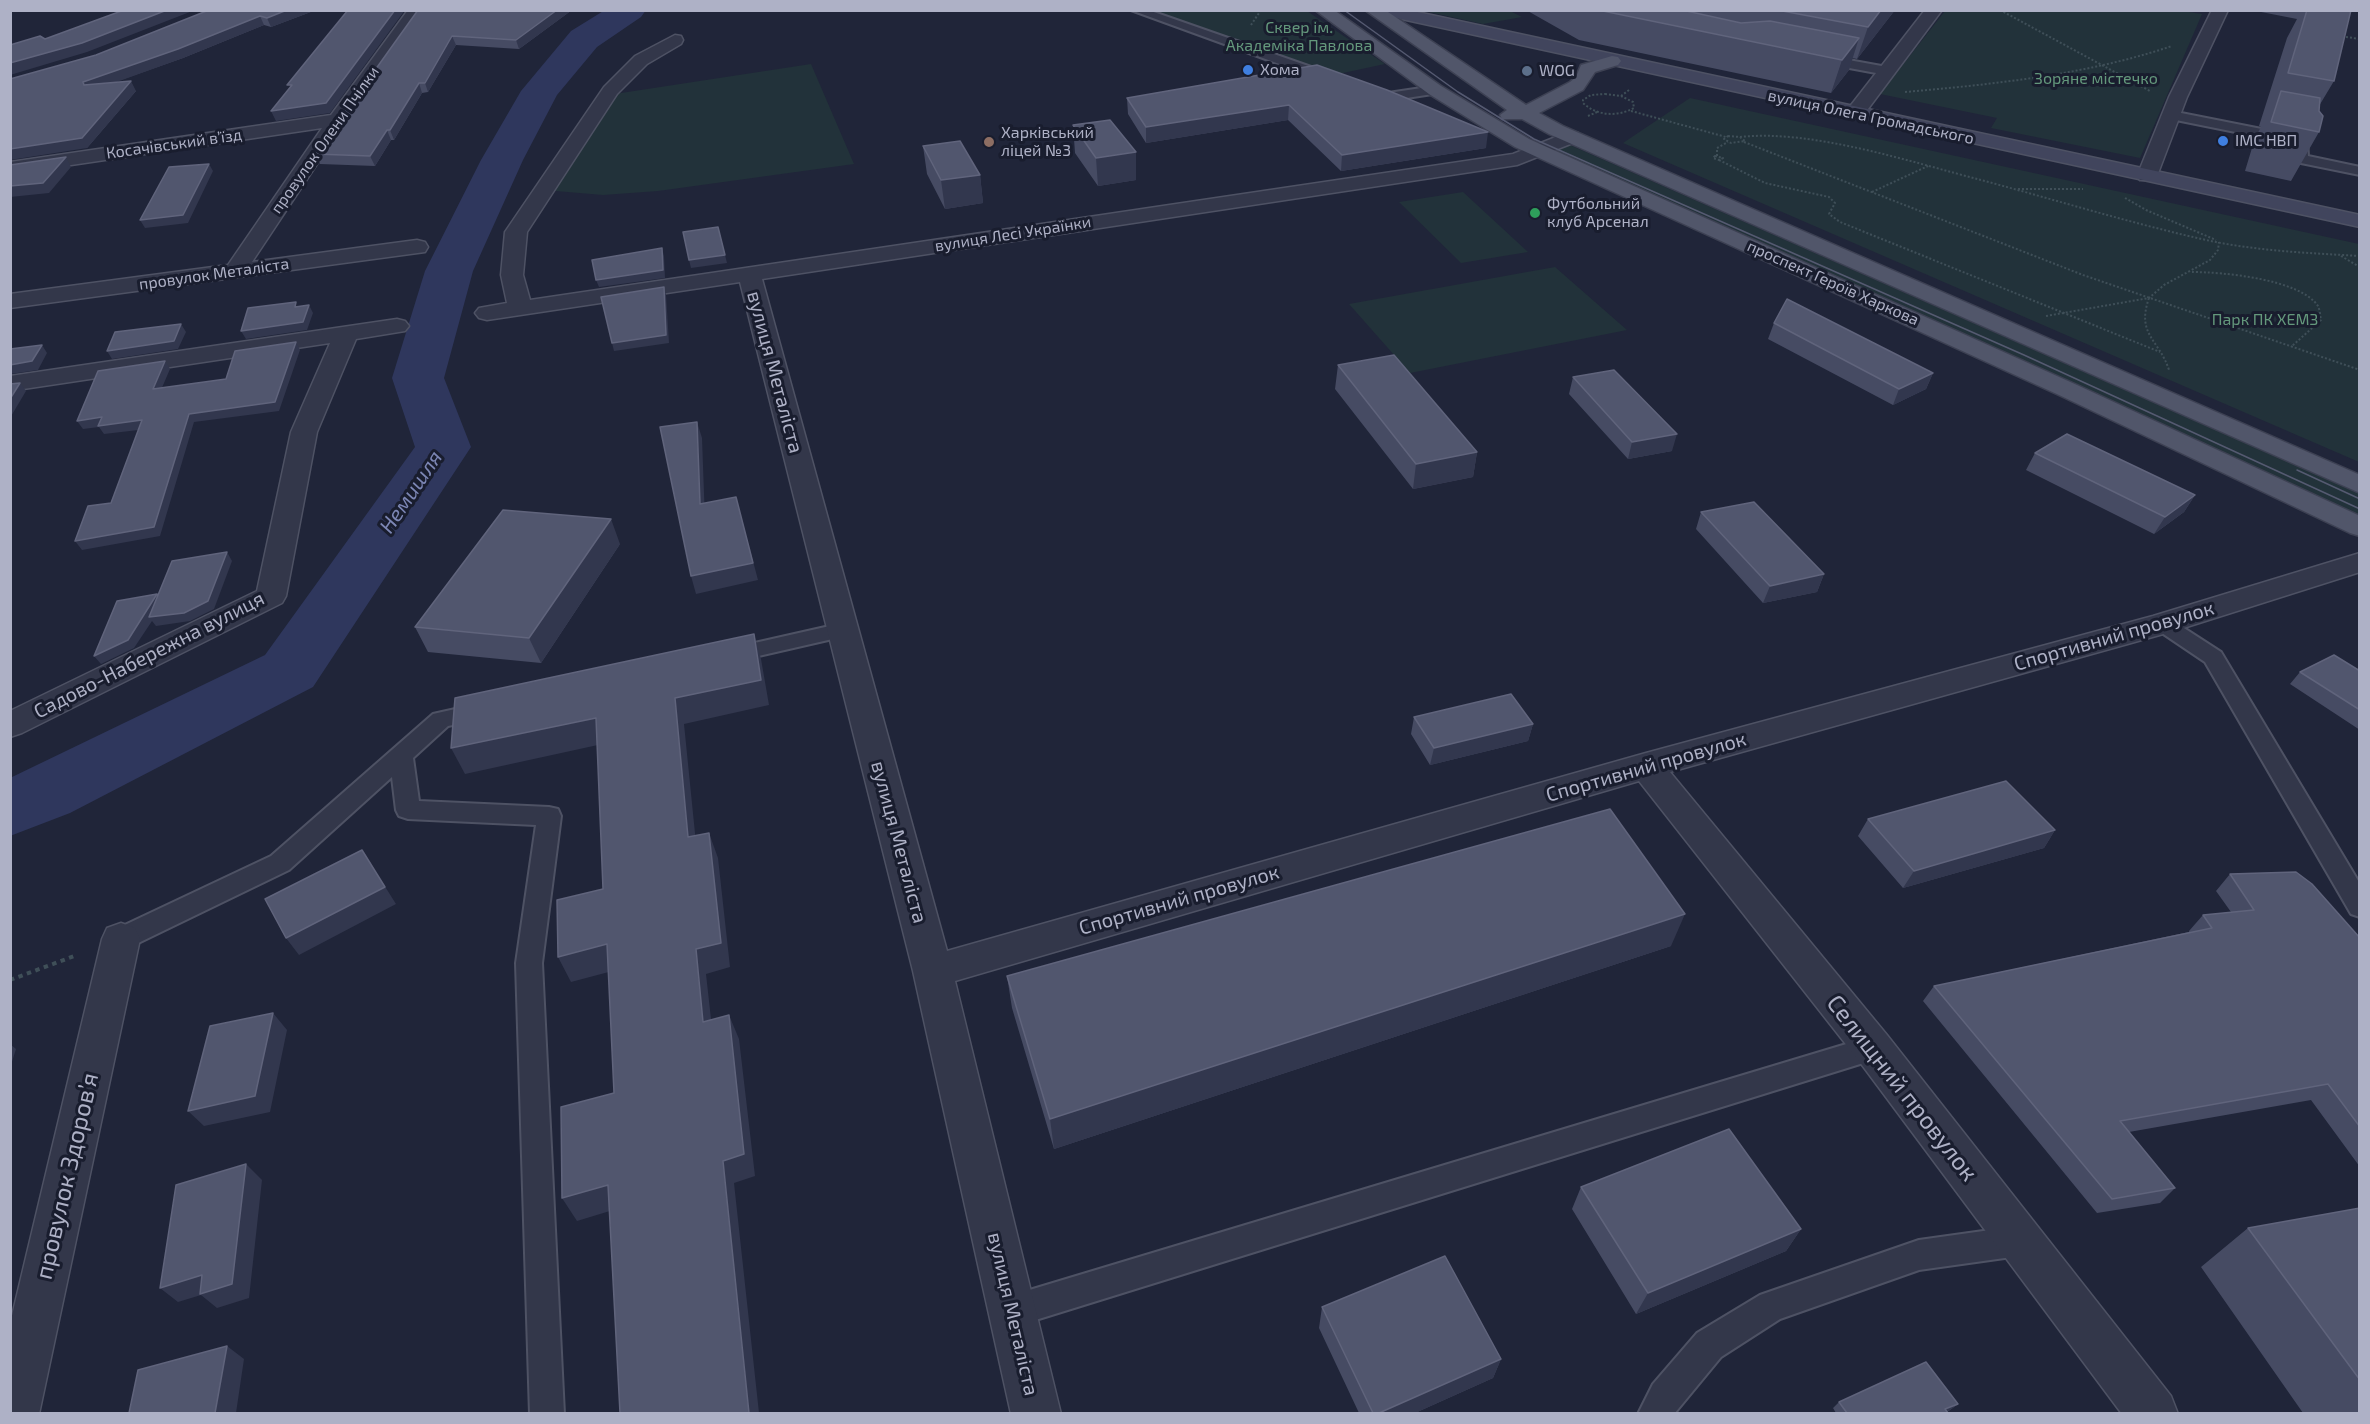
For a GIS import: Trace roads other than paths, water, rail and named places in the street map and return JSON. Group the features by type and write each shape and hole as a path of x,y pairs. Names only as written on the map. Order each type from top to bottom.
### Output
{"main road":[{"name":"проспект Героїв Харкова","path":"1323,10 1435,90 1502,133 1876,302 2360,527"},
{"name":"проспект Героїв Харкова","path":"1373,10 1523,114 2360,485"},
{"name":"вулиця Олега Громадського","path":"1383,10 2360,221"},
{"path":"1460,106 1500,114 1523,114 1578,85 1587,69 1612,61"}],"street":[{"name":"провулок Олени Пчілки","path":"236,271 338,120 417,10"},
{"path":"1855,113 1934,10"},
{"path":"2147,176 2171,115 2219,12 2198,10"},
{"path":"520,308 512,274 516,232 610,91 641,60 675,40"},
{"name":"Косачівський в’їзд","path":"10,168 338,120"},
{"name":"вулиця Лесі Українки","path":"487,313 1517,159 1571,137"},
{"name":"провулок Металіста","path":"10,301 417,248"},
{"name":"вулиця Металіста","path":"749,274 933,971 1036,1413"},
{"path":"10,384 398,326"},
{"name":"Садово-Набережна вулиця","path":"10,725 271,596 304,432 346,334"},
{"name":"Спортивний провулок","path":"933,971 1646,766 2163,624 2360,562"},
{"name":"Селищний провулок","path":"1646,766 1873,1048 2153,1413"},
{"name":"провулок Здоров’я","path":"14,1413 121,939"}],"lane":[{"path":"1136,10 1344,82"},
{"path":"1807,56 1887,71"},
{"path":"1366,90 1387,97 1435,90"},
{"path":"2171,115 2302,141 2301,159 2360,171"},
{"path":"2163,624 2213,657 2360,907"},
{"path":"705,661 843,630"},
{"path":"121,939 280,863 441,720 498,708"},
{"path":"401,755 408,810 549,816 530,963 547,1413"},
{"path":"1013,1311 1873,1048"},
{"path":"1655,1413 1665,1396 1709,1345 1771,1306 1919,1255 2019,1241"}],"waterway":[{"name":"Немишля","path":"10,808 44,794 289,671 443,447 418,378 449,271 502,160 540,91 584,39 629,10"}],"tram line":[{"path":"1344,10 1458,92 1534,139 2024,355 2360,509"},
{"path":"2297,470 2360,499"}],"place":[{"name":"Хома","path":"1248,70"},
{"name":"WOG","path":"1527,71"},
{"name":"ІМС НВП","path":"2223,141"},
{"name":"Харківський ліцей №3","path":"989,142"},
{"name":"Футбольний клуб Арсенал","path":"1535,213"}],"park label":[{"name":"Сквер ім. Академіка Павлова","path":"1299,37"},
{"name":"Зоряне містечко","path":"2096,79"},
{"name":"Парк ПК ХЕМЗ","path":"2265,320"}]}
